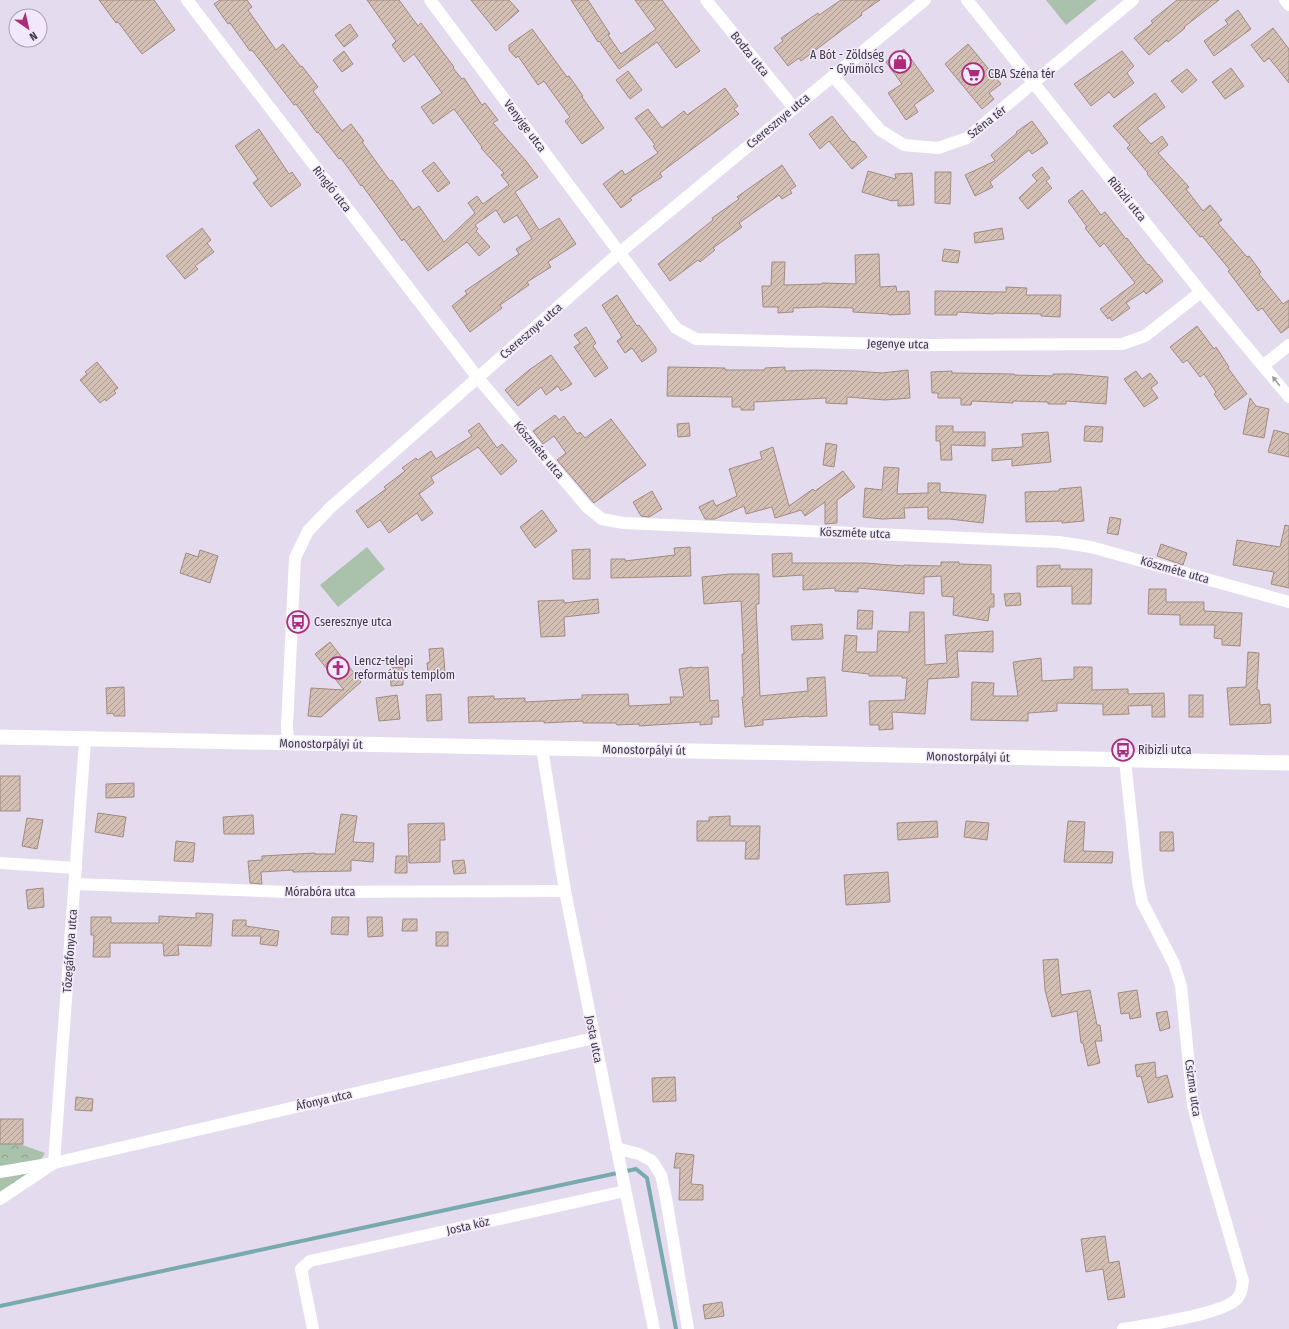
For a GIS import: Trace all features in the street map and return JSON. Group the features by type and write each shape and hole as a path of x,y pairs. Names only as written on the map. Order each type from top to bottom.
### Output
{"street":[{"name":"Ringló utca","path":"187,0 478,378"},
{"name":"Venyige utca","path":"430,0 619,253"},
{"name":"Bodza utca","path":"706,0 794,108"},
{"name":"Cseresznye utca","path":"288,743 295,558 308,531 330,508 619,253 925,0"},
{"name":"Ribizli utca","path":"967,0 1201,292 1264,365 1289,397"},
{"name":"Széna tér","path":"833,76 880,130 904,144 938,148 967,138 1133,0"},
{"path":"1285,0 1289,5"},
{"name":"Jegenye utca","path":"619,253 676,328 696,338 928,345 1122,344 1145,336 1201,292"},
{"path":"1264,365 1289,345"},
{"name":"Köszméte utca","path":"478,378 587,507 602,519 623,523 1059,542 1091,547 1289,602"},
{"name":"Monostorpályi út","path":"0,737 85,740 1289,763"},
{"name":"Tőzegáfonya utca","path":"54,1163 76,884 85,740"},
{"name":"Josta utca","path":"542,748 565,891 654,1329"},
{"name":"Csizma utca","path":"1123,1329 1201,1314 1227,1306 1239,1296 1243,1281 1204,1147 1194,1105 1181,986 1174,964 1142,902 1138,882 1125,760"},
{"path":"0,863 76,868"},
{"name":"Mórabóra utca","path":"76,884 287,892 565,891"},
{"name":"Áfonya utca","path":"0,1172 54,1163 594,1038"},
{"path":"616,1148 639,1154 652,1161 661,1175 688,1329"},
{"name":"Áfonya utca","path":"0,1199 54,1163"},
{"name":"Josta köz","path":"314,1329 301,1269 310,1261 624,1185"}],"green space":[{"path":"1046,0 1097,0 1066,25"},
{"path":"367,547 385,569 338,607 320,585"},
{"path":"0,1131 3,1138 45,1153 32,1172 0,1194"}],"building":[{"path":"99,0 154,0 175,30 142,54"},
{"path":"220,0 247,0 252,7 248,10 276,50 283,44 318,87 313,91 342,131 351,124 390,181 392,180 413,210 419,206 444,242 475,213 468,203 477,196 483,204 509,185 501,175 504,173 481,148 482,147 454,109 433,124 421,107 442,93 414,54 404,62 392,45 396,41 367,0 399,0 418,26 421,23 454,67 453,68 462,79 464,78 482,105 485,103 498,120 493,123 538,177 515,192 539,230 559,218 576,244 548,262 551,267 527,282 529,285 500,305 502,308 470,332 452,306 467,294 465,291 519,254 516,249 532,239 517,215 504,223 496,210 475,225 478,229 476,231 490,247 479,256 467,242 428,271 404,239 402,241 341,158 339,159 318,132 317,133 296,104 294,105 252,50 250,51 230,23 228,24 214,4"},
{"path":"471,0 509,0 519,11 496,31"},
{"path":"571,0 588,0 621,54 656,29 635,0 662,0 700,51 676,68 657,42 619,69 599,41 598,42"},
{"path":"841,0 880,0 861,13 862,15 801,61 799,58 788,66 774,48 783,41 781,38 818,13 819,15"},
{"path":"1177,0 1219,0 1184,27 1185,28 1168,42 1167,40 1149,55 1134,38 1153,23 1151,21"},
{"path":"1238,10 1251,29 1214,56 1204,41 1228,24 1225,20"},
{"path":"350,24 358,36 344,47 335,35"},
{"path":"1273,28 1289,49 1289,83 1269,58 1264,62 1251,45"},
{"path":"532,29 567,77 569,76 604,128 582,144 565,121 570,117 544,81 538,85 518,56 516,58 509,50 509,45"},
{"name":"CBA Széna tér","path":"968,44 1001,84 989,93 994,99 982,109 945,64"},
{"path":"904,49 934,91 914,105 918,112 906,120 888,93 902,84 886,62"},
{"path":"344,51 353,64 342,72 333,60"},
{"path":"1122,51 1134,66 1127,73 1134,83 1114,98 1109,92 1091,106 1074,84"},
{"path":"1231,68 1244,86 1225,99 1212,82"},
{"path":"1187,69 1197,80 1182,93 1171,81"},
{"path":"628,71 642,90 630,99 616,80"},
{"path":"725,88 738,106 734,109 739,114 660,173 662,177 630,198 632,200 621,208 603,184 622,170 625,175 658,153 653,146 655,145 635,118 648,109 662,128 684,111 687,115"},
{"path":"1155,93 1165,107 1137,128 1151,144 1162,136 1168,145 1158,153 1189,187 1186,189 1203,211 1210,205 1222,220 1218,223 1247,257 1249,256 1261,272 1259,274 1283,304 1289,300 1289,327 1281,333 1262,308 1258,311 1228,271 1230,270 1147,174 1148,173 1127,148 1130,145 1113,126"},
{"path":"832,116 852,142 854,141 867,157 852,169 829,141 820,149 809,134"},
{"path":"1032,121 1048,143 1032,154 1029,150 990,182 993,187 975,196 965,175 995,161 991,155 1017,133 1016,132"},
{"path":"259,129 289,174 292,172 301,185 271,207 253,183 258,179 235,146"},
{"path":"434,162 450,183 438,192 422,171"},
{"path":"782,165 796,186 790,190 792,193 782,199 779,195 739,223 742,227 713,248 715,250 700,262 698,260 670,281 658,264 713,220 712,218 739,199 737,197"},
{"path":"1042,167 1050,178 1046,181 1052,188 1028,209 1019,198 1037,181 1032,175"},
{"path":"868,171 896,179 895,174 912,173 914,205 898,206 898,200 892,201 862,192"},
{"path":"935,172 951,172 950,204 935,203"},
{"path":"1082,190 1101,215 1105,212 1126,239 1127,238 1148,265 1149,264 1163,281 1146,294 1144,291 1126,303 1130,308 1112,321 1109,317 1108,319 1100,309 1135,283 1104,243 1100,247 1085,228 1087,227 1068,201"},
{"path":"202,228 211,240 207,243 214,252 195,266 198,269 185,279 166,256"},
{"path":"1002,228 1004,239 975,243 974,233"},
{"path":"944,249 960,251 958,263 942,261"},
{"path":"879,254 880,287 896,286 897,292 909,291 910,314 889,315 853,312 853,308 821,307 793,308 793,312 778,313 778,307 763,307 762,286 771,286 772,262 785,262 784,285 822,283 856,284 855,255"},
{"path":"1006,287 1027,288 1026,295 1061,295 1060,317 1041,316 1041,314 957,312 957,315 935,315 935,291 1006,292"},
{"path":"617,295 637,326 639,325 656,348 656,352 642,362 632,348 625,353 617,341 622,337 602,305"},
{"path":"1197,326 1214,349 1216,347 1229,367 1228,368 1247,394 1225,410 1214,394 1216,392 1204,374 1200,377 1187,360 1183,363 1170,347"},
{"path":"586,327 596,343 593,346 608,368 595,377 574,347 580,343 574,335"},
{"path":"551,355 572,384 561,391 558,386 546,395 541,387 518,406 505,390 529,370"},
{"path":"97,362 118,388 114,391 116,393 106,401 105,399 100,403 80,380 87,374 85,372"},
{"path":"668,367 725,368 725,370 765,370 765,368 785,367 785,371 813,370 882,373 908,370 910,398 885,400 847,397 847,404 826,403 826,398 754,402 754,410 741,410 741,407 732,407 732,397 667,396"},
{"path":"952,371 952,373 1053,376 1053,374 1072,374 1108,377 1106,404 1066,401 1066,404 1048,404 1048,402 1013,401 1013,403 972,401 971,405 961,405 961,398 938,398 938,393 932,393 931,372"},
{"path":"1136,371 1142,379 1150,373 1158,383 1151,388 1158,398 1144,407 1124,379"},
{"path":"1250,398 1256,406 1269,409 1264,438 1243,434"},
{"path":"555,415 559,420 564,416 577,434 580,432 585,438 611,419 646,465 594,503 557,460 566,453 554,436 543,444 533,431"},
{"path":"479,423 497,448 502,444 517,461 501,475 478,447 431,477 434,483 419,494 433,513 422,521 417,513 389,533 380,520 368,528 356,511 386,489 384,487 405,471 402,468 416,458 418,460 431,451 436,459 472,436 468,431"},
{"path":"689,423 690,436 678,437 677,424"},
{"path":"936,426 953,426 953,432 985,432 985,446 951,445 952,460 941,460 940,441 936,441"},
{"path":"1085,426 1103,427 1102,442 1084,441"},
{"path":"1274,430 1289,434 1289,457 1268,452"},
{"path":"1048,432 1051,462 1012,466 1012,459 992,461 992,449 1023,447 1022,434"},
{"path":"826,443 837,445 834,467 823,465"},
{"path":"773,447 789,506 813,489 815,491 843,471 855,487 837,500 837,523 825,524 825,502 805,516 801,510 775,518 772,507 746,514 744,506 715,519 705,519 699,507 713,500 716,506 737,496 729,469 762,459 760,452"},
{"path":"884,467 899,468 897,494 928,493 928,483 940,483 940,492 986,495 983,523 950,519 928,519 928,507 904,508 905,518 882,519 863,517 865,488 882,490"},
{"path":"1081,487 1084,521 1062,523 1062,521 1026,522 1025,492 1059,491 1059,489"},
{"path":"652,491 662,509 649,517 641,516 633,502"},
{"path":"542,510 557,531 535,548 520,527"},
{"path":"1110,517 1121,519 1118,535 1107,533"},
{"path":"1285,525 1289,526 1289,588 1271,584 1274,572 1233,565 1237,540 1280,547"},
{"path":"1161,544 1187,553 1183,565 1157,556"},
{"path":"690,547 691,576 611,578 611,559 625,559 625,561 675,555 674,548"},
{"path":"590,549 590,579 573,579 572,550"},
{"path":"200,550 218,556 210,583 180,573 186,553 198,557"},
{"path":"792,553 792,563 865,563 904,566 941,566 941,562 959,562 959,564 991,565 991,594 994,594 994,607 990,607 988,621 953,615 954,597 942,596 941,576 924,577 924,594 858,588 858,592 835,591 835,588 803,590 803,575 773,577 772,554"},
{"path":"1060,565 1060,569 1092,569 1091,604 1072,604 1072,586 1037,587 1037,566"},
{"path":"730,574 759,574 759,604 756,604 760,696 808,691 807,678 825,677 827,716 763,720 763,725 745,727 742,697 744,697 742,654 744,654 741,601 704,604 702,577"},
{"path":"1149,589 1166,589 1166,602 1204,602 1204,611 1242,613 1240,646 1222,645 1222,639 1214,638 1215,625 1180,625 1180,615 1148,614"},
{"path":"1020,593 1021,605 1006,606 1004,594"},
{"path":"598,599 599,613 564,617 565,636 541,637 538,601 564,600 564,603"},
{"path":"858,610 873,611 872,629 857,629"},
{"path":"910,612 924,612 925,665 947,663 945,635 993,631 993,652 957,651 959,677 928,679 925,714 892,712 893,729 879,730 879,725 870,725 869,701 905,700 907,678 902,678 902,676 869,676 869,674 842,671 845,635 857,636 856,652 877,652 878,631 909,632"},
{"path":"822,624 823,639 792,640 791,626"},
{"name":"Lencz-telepi református templom","path":"330,642 361,682 321,717 308,716 311,688 344,690 315,654"},
{"path":"443,648 445,672 428,673 427,663 430,662 429,649"},
{"path":"1248,652 1259,653 1257,690 1259,690 1260,705 1270,704 1271,723 1230,725 1227,688 1246,687"},
{"path":"1041,658 1042,681 1074,679 1074,667 1092,667 1092,690 1128,689 1128,694 1164,693 1165,717 1152,717 1152,705 1128,706 1129,714 1103,715 1103,704 1057,703 1057,711 1028,713 1028,721 971,720 972,682 994,683 993,696 1018,696 1013,662"},
{"path":"403,667 403,685 391,686 390,668"},
{"path":"708,667 710,701 718,700 719,717 712,717 712,724 700,725 700,722 639,726 639,724 617,725 616,723 583,723 583,721 544,723 544,721 469,723 468,697 494,696 494,699 525,698 525,702 582,699 582,695 628,694 629,706 671,704 670,697 684,697 679,669"},
{"path":"124,687 125,716 114,716 113,713 107,714 106,688"},
{"path":"441,694 442,720 427,721 426,695"},
{"path":"397,695 400,719 379,721 376,698"},
{"path":"1189,695 1203,695 1203,717 1189,717"},
{"path":"0,776 20,776 20,811 0,811"},
{"path":"134,783 134,797 106,798 106,784"},
{"path":"98,813 126,817 123,837 95,832"},
{"path":"341,814 357,816 353,842 374,843 373,862 351,860 351,871 293,872 293,870 261,872 262,884 250,883 248,861 262,860 262,856 315,853 335,854"},
{"path":"253,815 254,834 224,834 223,817"},
{"path":"730,816 730,826 760,826 759,859 745,859 746,841 697,841 697,821 709,821 709,817"},
{"path":"27,818 43,820 37,849 22,846"},
{"path":"937,821 938,837 898,840 897,823"},
{"path":"966,821 989,823 987,840 964,837"},
{"path":"1068,821 1085,822 1083,851 1113,852 1112,863 1064,862"},
{"path":"444,823 445,840 440,840 440,862 409,863 408,824"},
{"path":"1160,832 1173,832 1174,851 1160,851"},
{"path":"176,841 195,843 193,862 174,861"},
{"path":"396,856 407,856 407,873 395,873"},
{"path":"464,860 466,873 454,874 452,861"},
{"path":"888,872 890,902 846,905 844,875"},
{"path":"43,888 44,907 28,909 26,890"},
{"path":"196,913 213,914 211,946 178,945 179,955 164,956 163,943 110,943 110,957 93,957 94,935 91,935 91,917 111,917 111,923 159,923 159,916 196,918"},
{"path":"332,917 349,917 348,935 331,934"},
{"path":"367,917 382,917 383,936 368,937"},
{"path":"403,919 417,919 417,931 402,931"},
{"path":"233,920 246,920 246,926 279,931 277,946 260,944 261,936 232,936"},
{"path":"436,932 448,932 448,946 436,946"},
{"path":"1058,959 1061,995 1090,990 1097,1025 1100,1025 1102,1041 1095,1041 1100,1063 1088,1066 1083,1043 1081,1043 1077,1011 1052,1017 1045,990 1043,960"},
{"path":"1137,990 1141,1017 1130,1019 1129,1013 1121,1014 1118,993"},
{"path":"1167,1011 1170,1028 1160,1031 1156,1013"},
{"path":"1155,1062 1156,1078 1167,1075 1173,1097 1148,1103 1141,1076 1137,1077 1135,1065"},
{"path":"675,1077 676,1101 653,1102 652,1078"},
{"path":"76,1097 93,1099 92,1111 75,1110"},
{"path":"0,1119 23,1119 23,1144 0,1144"},
{"path":"676,1153 694,1155 691,1184 703,1185 703,1200 679,1200 680,1168 674,1168"},
{"path":"1105,1236 1109,1263 1119,1261 1125,1297 1108,1300 1103,1269 1086,1272 1081,1239"},
{"path":"722,1302 724,1316 705,1319 703,1305"}],"waterway":[{"path":"0,1306 636,1169 647,1178 676,1329"}],"place":[{"name":"A Bót - Zöldség - Gyümölcs","path":"900,62"},
{"name":"CBA Széna tér","path":"973,74"},
{"name":"Cseresznye utca","path":"298,622"},
{"name":"Lencz-telepi református templom","path":"338,668"},
{"name":"Ribizli utca","path":"1123,750"}]}
